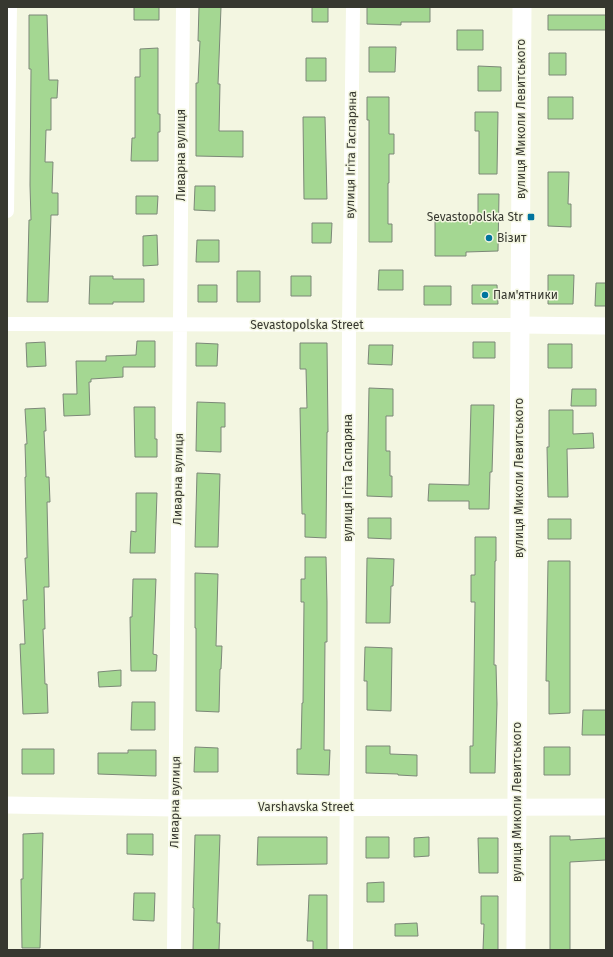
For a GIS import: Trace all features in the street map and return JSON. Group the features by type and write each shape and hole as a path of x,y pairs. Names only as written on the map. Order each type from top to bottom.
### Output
{"main road":[{"name":"вулиця Миколи Левитського","path":"516,950 522,7"}],"street":[{"path":"7,211 10,7"},
{"name":"Ливарна вулиця","path":"174,950 174,808 183,7"},
{"name":"вулиця Ігіта Гаспаряна","path":"346,950 349,325 353,7"},
{"name":"Sevastopolska Street","path":"7,324 606,326"},
{"name":"Varshavska Street","path":"7,805 174,808 606,807"}],"building":[{"path":"134,7 159,7 159,20 134,20"},
{"path":"199,7 221,7 218,84 220,84 219,131 243,131 243,157 196,156 196,83 198,83 200,41 198,41"},
{"path":"312,7 328,7 328,22 312,22"},
{"path":"367,7 430,7 430,22 401,22 401,25 367,24"},
{"path":"29,15 47,15 49,80 58,80 57,98 51,98 51,130 46,130 45,162 53,162 52,193 58,193 58,215 51,215 48,302 27,302 29,220 31,220 31,69 29,69"},
{"path":"548,15 606,15 606,30 548,30"},
{"path":"457,30 483,30 483,50 457,50"},
{"path":"369,47 396,47 395,72 369,72"},
{"path":"158,48 158,114 160,114 160,132 158,132 158,161 131,161 132,138 135,138 135,77 140,77 140,49"},
{"path":"549,53 566,53 566,75 549,75"},
{"path":"306,58 326,58 326,81 306,81"},
{"path":"478,66 501,67 501,91 478,91"},
{"path":"367,97 389,97 389,134 394,134 394,154 389,154 388,183 388,224 392,224 392,242 369,242 369,120 367,120"},
{"path":"548,97 573,97 573,119 548,119"},
{"path":"475,112 498,112 497,174 479,174 479,131 475,131"},
{"path":"303,117 325,117 327,199 304,199"},
{"path":"548,172 569,172 568,204 571,204 571,227 548,226"},
{"path":"195,186 215,186 215,211 194,210"},
{"path":"478,194 499,194 498,251 466,252 466,256 435,256 435,217 478,217"},
{"path":"136,196 158,196 157,214 136,214"},
{"path":"312,223 332,223 331,243 312,243"},
{"path":"157,235 158,265 143,266 143,236"},
{"path":"197,240 219,240 219,262 196,262"},
{"path":"379,270 403,270 403,290 378,290"},
{"path":"237,271 260,271 260,302 237,302"},
{"path":"548,275 574,275 573,304 548,304"},
{"path":"90,276 113,276 113,279 144,279 144,302 89,304"},
{"path":"291,276 311,276 311,296 291,296"},
{"path":"596,283 606,283 606,306 595,306"},
{"path":"198,285 217,285 217,302 198,302"},
{"name":"Пам'ятники","path":"472,285 497,285 498,304 472,304"},
{"path":"424,286 451,286 451,305 424,305"},
{"path":"137,341 155,341 155,367 123,367 123,377 91,379 91,382 89,382 90,415 64,416 63,394 77,394 76,361 106,361 106,356 136,355"},
{"path":"45,342 46,366 27,367 26,343"},
{"path":"473,342 495,342 495,358 473,358"},
{"path":"196,343 218,344 217,366 196,366"},
{"path":"300,343 327,343 328,432 326,538 305,537 305,514 302,514 300,408 307,408 306,369 300,369"},
{"path":"548,344 572,344 572,368 548,368"},
{"path":"369,345 393,345 392,365 368,364"},
{"path":"369,388 393,389 393,416 386,416 386,451 390,451 392,497 367,496"},
{"path":"572,389 596,389 596,406 571,406"},
{"path":"197,402 225,403 225,427 221,427 221,452 196,451"},
{"path":"471,405 494,405 492,472 490,472 489,509 469,509 469,501 428,501 429,484 469,485"},
{"path":"134,407 155,407 155,439 157,439 157,457 135,457"},
{"path":"45,408 46,431 44,431 46,477 49,477 50,502 47,502 49,587 44,587 45,629 43,629 45,684 47,684 48,713 23,714 20,644 25,644 23,600 27,600 25,558 27,558 25,444 27,444 25,409"},
{"path":"549,410 573,410 573,434 593,433 594,448 567,449 568,497 548,497 547,447 549,447"},
{"path":"197,473 220,474 218,547 195,547"},
{"path":"136,493 157,493 155,553 130,553 131,531 136,532"},
{"path":"368,518 391,518 391,539 368,538"},
{"path":"548,519 571,519 571,539 548,539"},
{"path":"475,537 496,537 494,665 496,665 497,704 495,773 470,773 470,746 473,746 475,602 471,602 471,575 475,575"},
{"path":"305,557 326,557 327,642 325,642 324,750 330,750 329,775 297,774 297,749 301,749 303,703 304,602 301,602 301,579 305,579"},
{"path":"367,558 394,559 393,586 391,586 390,623 366,623"},
{"path":"548,561 570,561 570,713 549,714 549,681 546,681"},
{"path":"195,573 218,574 216,646 222,646 219,712 196,711"},
{"path":"133,579 156,579 153,654 157,655 156,671 131,671 130,617 132,617"},
{"path":"365,647 392,648 391,711 367,710 367,681 364,681"},
{"path":"121,670 121,686 99,687 98,672"},
{"path":"132,702 155,702 155,730 131,730"},
{"path":"583,710 606,710 606,735 582,735"},
{"path":"366,746 390,746 390,754 417,755 417,776 366,773"},
{"path":"195,747 218,748 218,772 194,772"},
{"path":"544,747 570,747 570,775 544,775"},
{"path":"22,749 54,749 54,774 22,774"},
{"path":"128,750 156,750 156,776 98,774 98,753 128,753"},
{"path":"43,833 40,948 22,948 21,879 23,879 23,834"},
{"path":"127,834 153,834 153,855 127,854"},
{"path":"195,835 220,835 217,923 220,923 219,950 193,950"},
{"path":"550,836 570,836 570,840 606,838 606,860 570,862 570,950 550,950"},
{"path":"258,837 327,837 327,864 257,865"},
{"path":"366,837 389,837 389,858 366,858"},
{"path":"429,837 429,856 414,857 414,838"},
{"path":"478,838 498,838 498,873 479,873"},
{"path":"384,882 384,902 367,902 367,883"},
{"path":"134,893 155,893 154,921 133,920"},
{"path":"309,895 327,895 327,950 313,950 313,941 307,941"},
{"path":"481,896 498,896 498,950 483,950 484,924 481,924"},
{"path":"417,923 418,936 395,936 395,924"}],"place":[{"name":"Sevastopolska Str","path":"531,217"},
{"name":"Візит","path":"489,238"},
{"name":"Пам'ятники","path":"485,295"}]}
